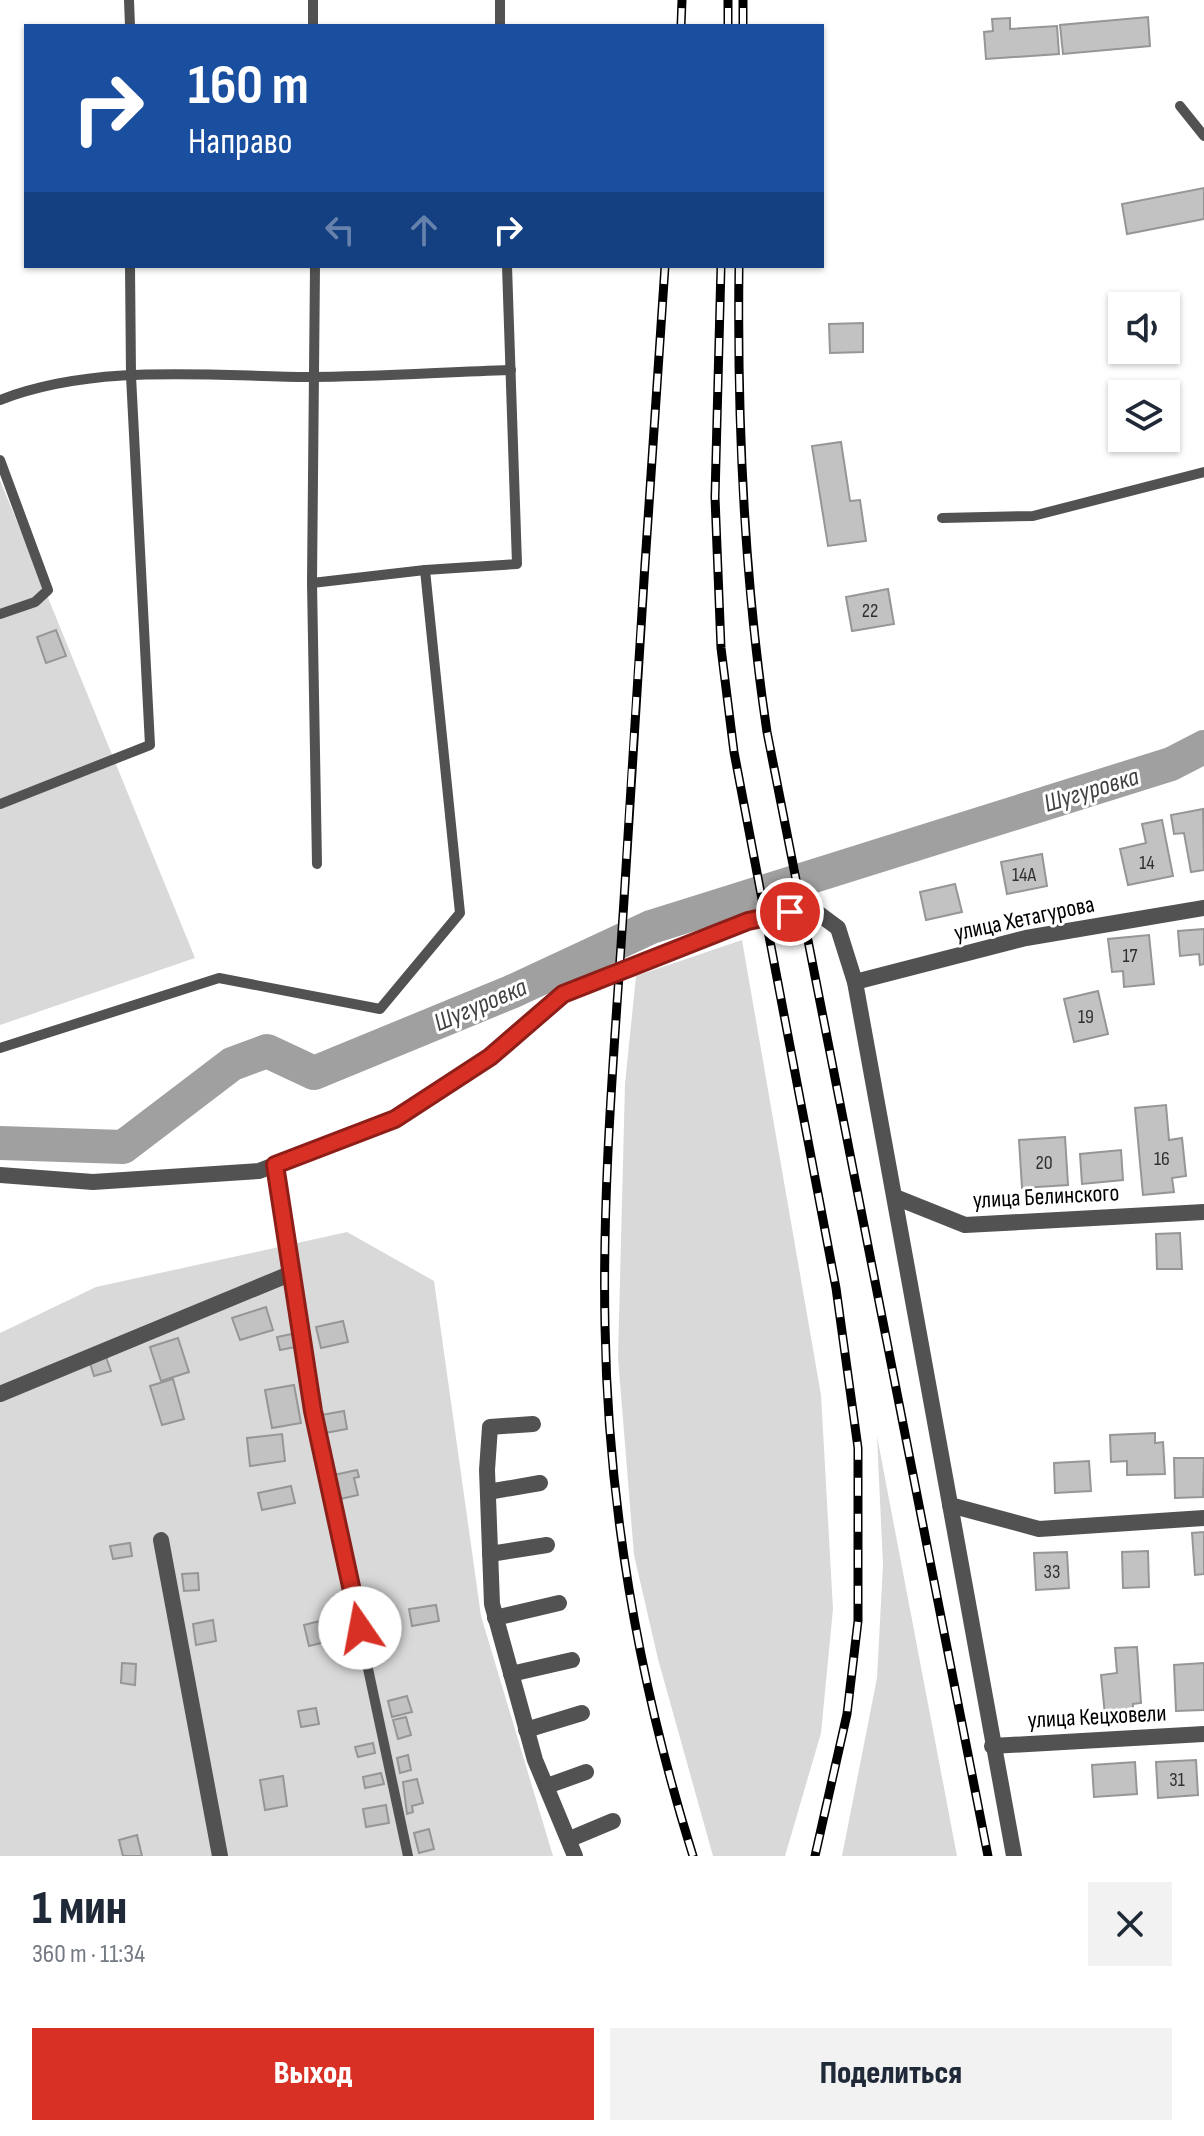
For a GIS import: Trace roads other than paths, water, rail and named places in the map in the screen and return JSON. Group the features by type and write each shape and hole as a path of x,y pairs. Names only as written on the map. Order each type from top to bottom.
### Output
{"street":[{"path":"0,1175 23,1180 93,1182 259,1171 395,1119 490,1057 563,994 748,921 811,908 838,928 855,982 1014,1856"},
{"name":"улица Хетагурова","path":"855,982 1026,938 1204,908"},
{"name":"улица Белинского","path":"895,1197 965,1225 1204,1212"},
{"path":"0,1394 292,1273"},
{"path":"533,1424 490,1427 488,1492 495,1618 526,1730 572,1848 613,1821"},
{"path":"488,1492 540,1483"},
{"path":"950,1505 1039,1529 1204,1518"},
{"path":"161,1540 220,1856"},
{"path":"490,1554 547,1545"},
{"path":"495,1618 559,1603"},
{"path":"511,1674 572,1660"},
{"path":"526,1730 582,1713"},
{"name":"улица Кецховели","path":"992,1746 1204,1734"},
{"path":"547,1786 586,1772"}],"lane":[{"path":"129,0 130,24"},
{"path":"313,0 313,24"},
{"path":"500,0 500,24"},
{"path":"1180,106 1204,136"},
{"path":"0,804 150,745 131,376 130,268"},
{"path":"315,268 312,583 317,864"},
{"path":"312,583 425,570 517,564 507,268"},
{"path":"0,400 38,385 131,376 316,377 511,370"},
{"path":"0,460 48,590 35,602 0,614"},
{"path":"942,518 1033,516 1204,472"},
{"path":"0,1048 219,978 380,1009 460,913 425,570"},
{"path":"275,1165 313,1411 408,1856"}],"waterway":[{"name":"Шугуровка","path":"0,1143 123,1147 232,1064 267,1051 314,1073 511,992 651,927 1171,764 1204,747"}],"railway":[{"path":"681,24 682,0"},
{"path":"728,0 728,24"},
{"path":"743,0 743,24"},
{"path":"665,268 610,1113 605,1220 605,1326 612,1461 630,1594 657,1726 693,1856"},
{"path":"721,268 715,497 721,648 734,752 836,1288 858,1448 858,1621 847,1714 815,1856"},
{"path":"739,268 739,383 744,500 753,616 767,732 988,1856"}]}
